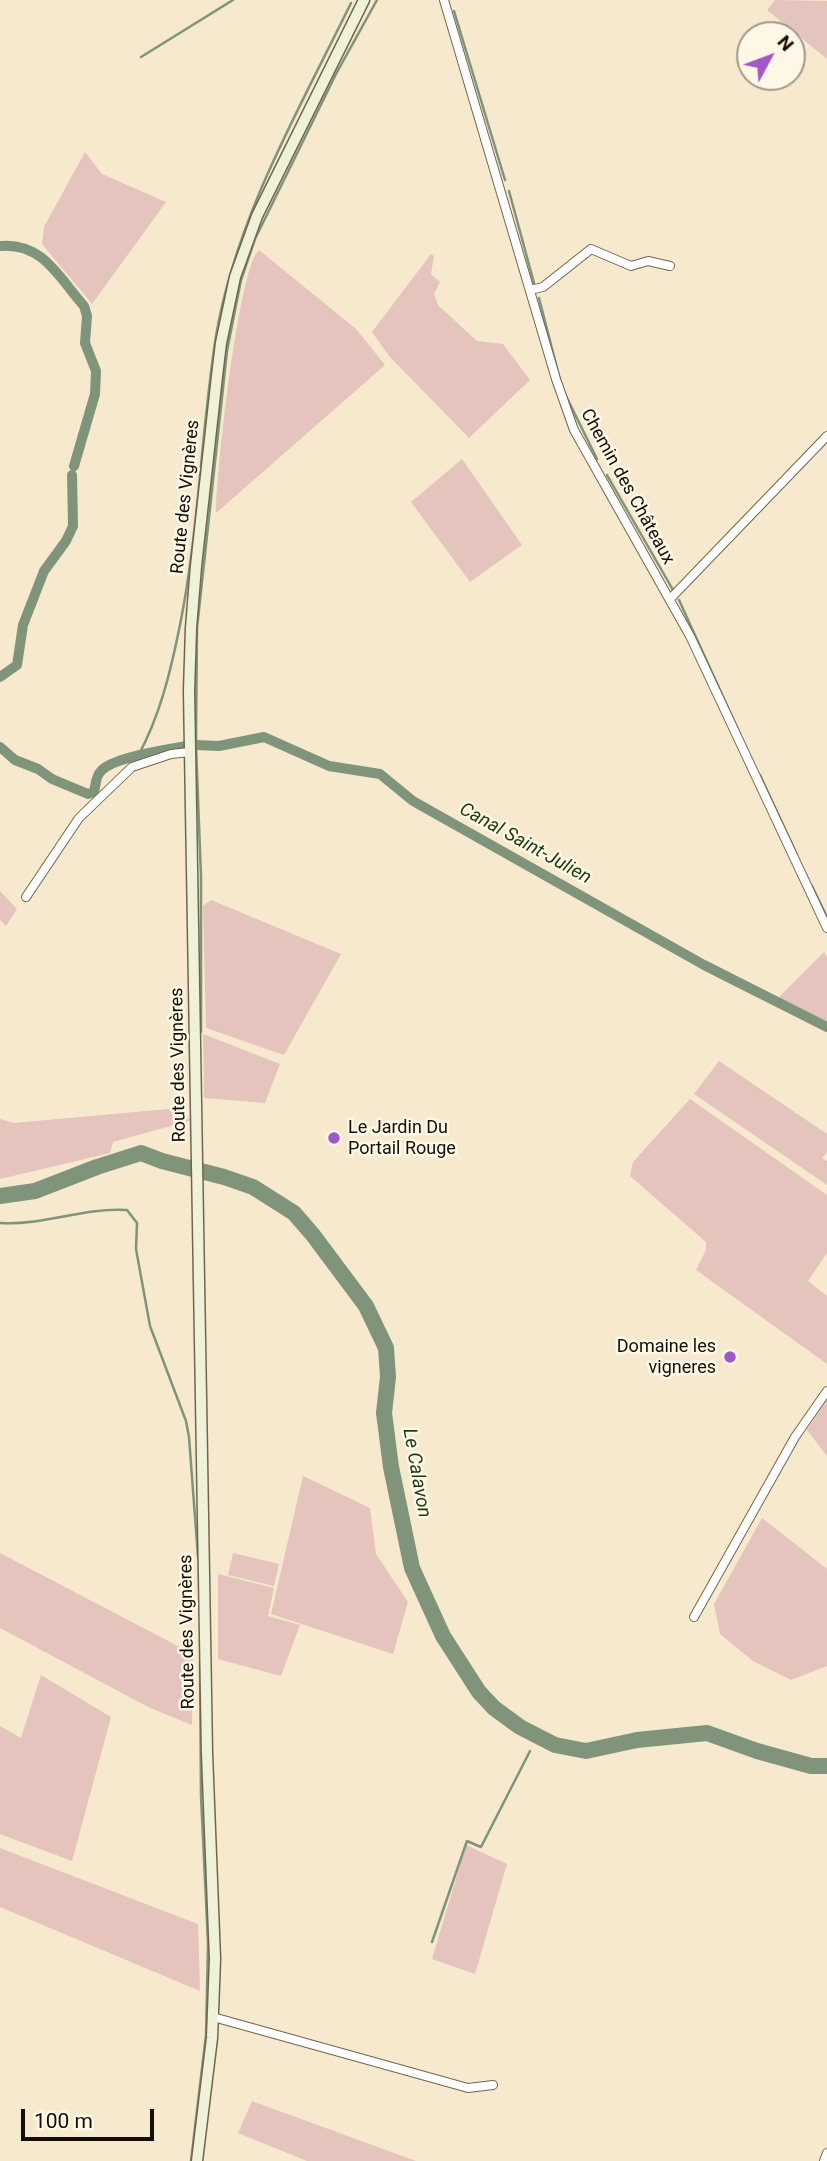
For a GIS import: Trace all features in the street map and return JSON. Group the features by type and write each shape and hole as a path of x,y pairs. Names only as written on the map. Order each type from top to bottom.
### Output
{"street":[{"name":"Route des Vignères","path":"197,2161 213,2017 215,1959 207,1753 190,747 191,628 217,376 227,309 235,277 257,216 364,0"},
{"name":"Chemin des Châteaux","path":"443,0 556,379 574,430 670,599 827,928"},
{"path":"530,290 543,287 591,250 631,266 648,261 670,266"},
{"path":"670,599 827,436"},
{"path":"26,897 79,818 132,767 190,747"},
{"path":"694,1617 795,1437 827,1391"},
{"path":"213,2017 468,2088 493,2085"},
{"path":"824,2161 827,2153"}],"shaded area":[{"path":"775,0 827,1 827,59 806,42 806,21 780,21 767,10"},
{"path":"85,152 102,174 166,202 92,304 42,244 44,227"},
{"path":"259,250 356,329 385,365 216,513 224,418 236,331 243,293 251,265"},
{"path":"431,254 434,256 431,274 440,282 434,294 438,305 477,341 503,344 530,380 469,438 389,356 372,332"},
{"path":"462,459 522,545 470,582 411,502"},
{"path":"0,891 17,909 6,926 0,920"},
{"path":"211,900 341,954 284,1055 206,1028 203,906"},
{"path":"824,952 827,957 827,1021 804,1014 777,999"},
{"path":"203,1034 280,1064 265,1103 204,1098"},
{"path":"719,1061 827,1134 827,1152 822,1158 827,1161 827,1185 694,1094"},
{"path":"690,1099 827,1195 827,1253 808,1281 827,1296 827,1364 696,1270 706,1250 706,1242 630,1176 633,1162"},
{"path":"168,1109 192,1120 113,1142 110,1153 0,1179 0,1119 14,1123"},
{"path":"827,1400 827,1456 807,1430"},
{"path":"303,1476 370,1508 376,1554 408,1602 393,1654 271,1614"},
{"path":"762,1518 827,1569 827,1666 791,1680 753,1661 720,1634 714,1604"},
{"path":"0,1553 193,1654 192,1725 148,1707 0,1628"},
{"path":"233,1553 279,1564 274,1586 228,1575"},
{"path":"218,1574 274,1588 268,1616 300,1625 281,1676 218,1659"},
{"path":"41,1675 111,1717 72,1861 0,1834 0,1726 21,1738"},
{"path":"466,1845 507,1864 475,1974 432,1959"},
{"path":"0,1848 198,1924 200,1991 0,1907"},
{"path":"252,2101 416,2161 307,2161 238,2133"}],"waterway":[{"path":"141,57 233,0"},
{"path":"201,1032 201,877 196,745 197,628 227,351 241,280 255,239 336,74 377,0"},
{"path":"138,756 153,725 164,692 180,625 192,553 211,372 225,292 238,249 272,165 351,3"},
{"path":"454,11 505,180"},
{"path":"509,191 534,283"},
{"name":"Canal Saint-Julien","path":"0,246 15,246 39,256 84,306 87,316 85,343 96,371 95,394 74,466"},
{"path":"539,298 560,380"},
{"path":"566,396 597,459"},
{"name":"Canal Saint-Julien","path":"0,677 17,665 23,625 44,571 66,541 73,526 72,475"},
{"path":"607,475 673,590"},
{"path":"679,600 740,734"},
{"name":"Canal Saint-Julien","path":"196,745 219,746 264,737 329,766 380,774 413,801 704,965 827,1027"},
{"name":"Canal Saint-Julien","path":"0,747 15,760 88,794 94,792 98,776 107,766 128,758 186,746"},
{"path":"760,775 797,855"},
{"path":"812,886 827,917"},
{"name":"Le Calavon","path":"0,1196 35,1191 141,1153 253,1187 294,1213 366,1306 386,1348 388,1377 384,1413 391,1467 412,1568 443,1636 479,1692 494,1708 520,1727 555,1745 586,1751 637,1740 707,1733 811,1766 827,1766"},
{"path":"0,1223 32,1222 111,1210 127,1210 137,1223 136,1249 150,1326 186,1421 189,1437 198,1557"},
{"path":"191,2161 206,2035 208,1943 201,1796 200,1662"},
{"path":"432,1942 467,1841 481,1847 530,1751"}],"place":[{"name":"Le Jardin Du Portail Rouge","path":"334,1138"},
{"name":"Domaine les vigneres","path":"730,1357"}]}
